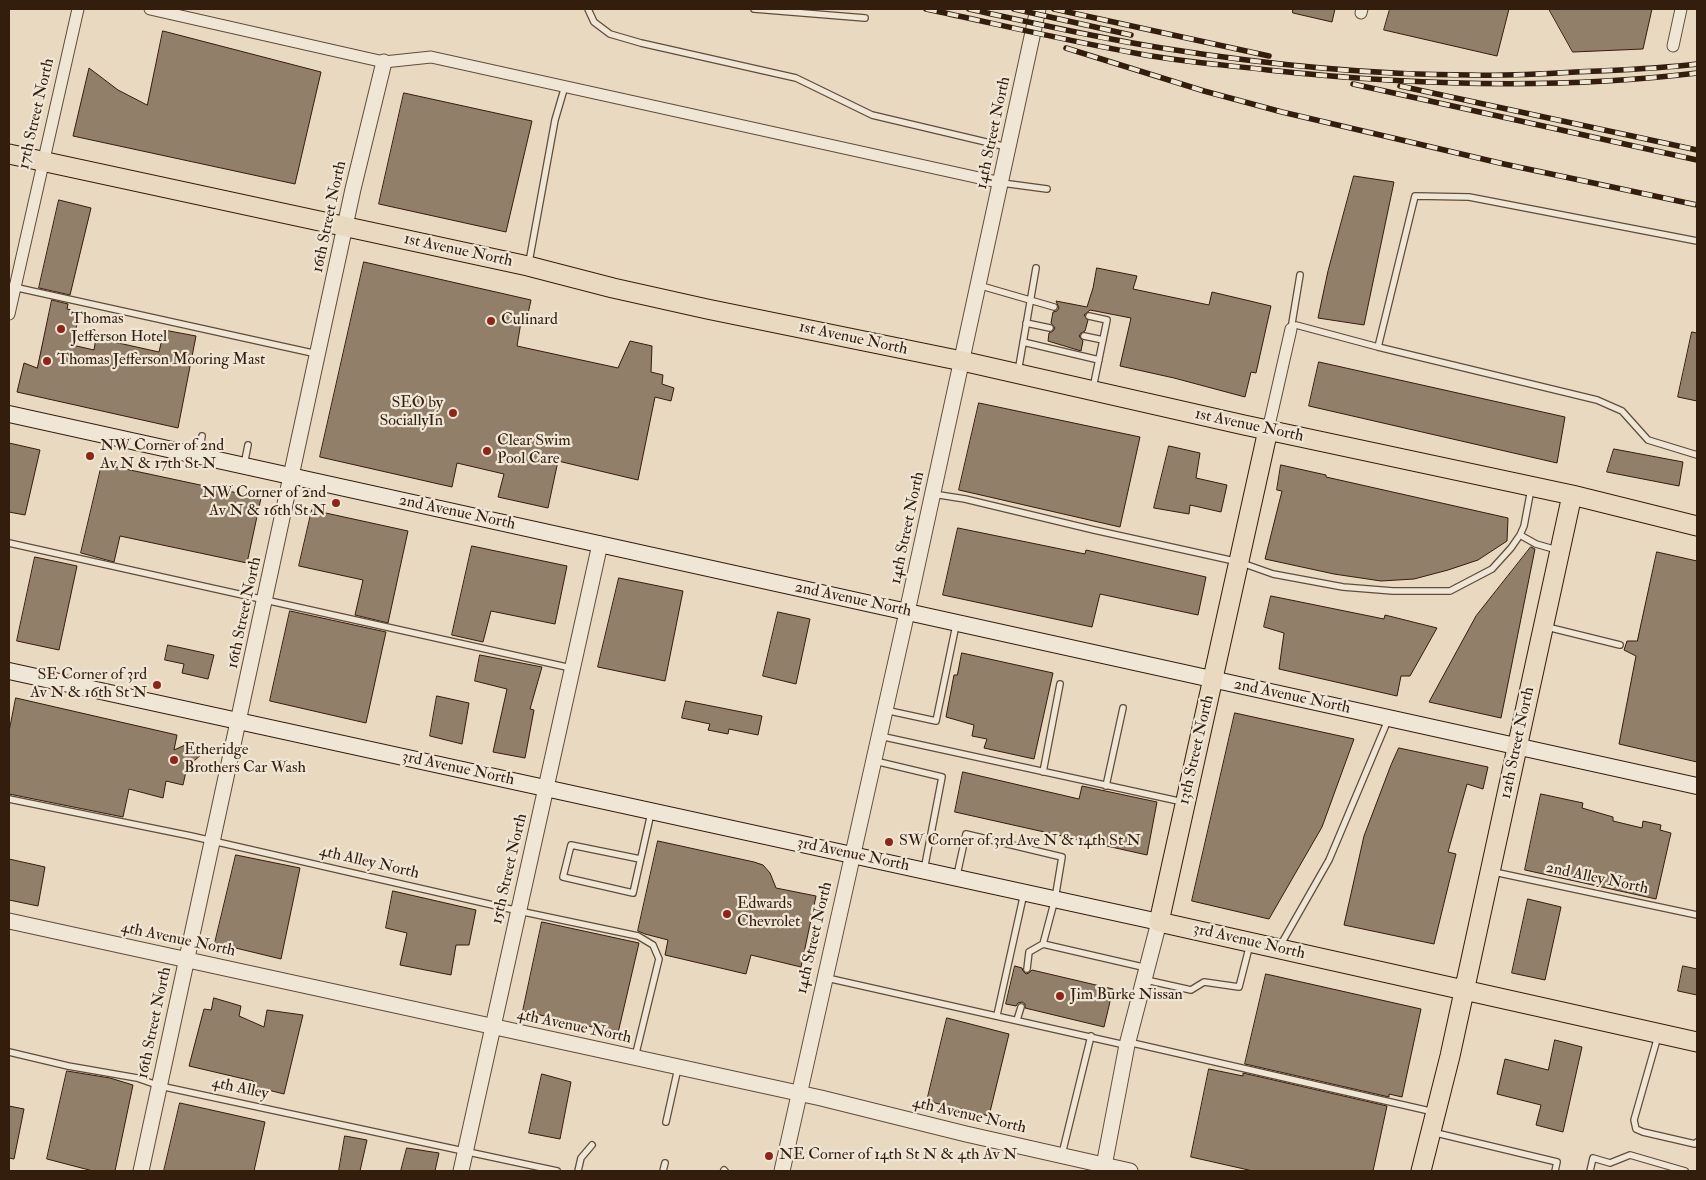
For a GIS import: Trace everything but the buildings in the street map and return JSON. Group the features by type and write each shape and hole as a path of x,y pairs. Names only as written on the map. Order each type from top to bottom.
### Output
{"main road":[{"name":"1st Avenue North","path":"9,154 528,266 707,309 962,361 1268,430 1532,486 1697,526"},
{"name":"2nd Avenue North","path":"9,414 1697,786"},
{"name":"13th Street North","path":"1158,922 1268,430"},
{"name":"12th Street North","path":"1421,1171 1464,991 1572,495"},
{"name":"3rd Avenue North","path":"9,671 852,854 1697,1042"}],"street":[{"name":"17th Street North","path":"9,314 12,287 78,9"},
{"path":"150,9 384,62 431,57 1002,183"},
{"name":"14th Street North","path":"782,1171 824,977 908,612 1038,9"},
{"path":"1673,46 1681,9"},
{"name":"16th Street North","path":"141,1171 366,129 384,62"},
{"name":"13th Street North","path":"1268,430 1291,329"},
{"name":"15th Street North","path":"461,1171 600,544"},
{"name":"4th Avenue North","path":"9,921 678,1067 1062,1156 1103,1168 1130,1171"},
{"name":"13th Street North","path":"1103,1168 1128,1043 1158,922"}],"lane":[{"path":"588,9 594,22 610,34 641,44 796,78 872,115 1009,147"},
{"path":"754,9 865,18"},
{"path":"528,266 555,120 565,86"},
{"path":"1002,183 1047,189"},
{"path":"1378,347 1416,196 1469,197 1697,241"},
{"path":"1018,374 1036,268"},
{"path":"1291,329 1300,274"},
{"path":"978,286 1054,306"},
{"path":"12,287 318,354"},
{"path":"1088,316 1107,320 1092,391"},
{"path":"1026,323 1050,328"},
{"path":"1291,329 1296,325 1378,347 1597,400 1622,411 1648,440 1697,455"},
{"path":"1084,336 1103,340"},
{"path":"1023,342 1099,360"},
{"path":"198,456 202,436"},
{"path":"244,466 248,444"},
{"path":"933,494 966,499 1239,562 1273,574 1343,587 1393,591 1450,591 1492,569 1520,535 1524,526 1532,486"},
{"path":"1520,535 1536,544 1560,551"},
{"path":"9,543 573,668"},
{"path":"885,710 936,721 956,623"},
{"path":"1544,626 1620,645"},
{"path":"1043,772 1060,684"},
{"path":"1106,786 1123,708"},
{"path":"1278,949 1329,860 1389,718"},
{"path":"879,736 1185,803"},
{"path":"873,761 942,777 924,870"},
{"name":"4th Alley North","path":"9,799 213,841 519,911 638,936 652,945 659,959 648,1010 634,1058"},
{"path":"640,859 571,845 563,877 633,893 651,810"},
{"path":"956,878 966,834 1062,857 1055,900 1043,944 1029,952 1027,969"},
{"name":"2nd Alley North","path":"1490,871 1697,915"},
{"path":"997,1015 1024,892"},
{"path":"1043,944 1145,974 1191,990 1204,982 1239,987 1250,943"},
{"path":"824,977 1128,1043 1436,1113"},
{"path":"1017,1020 1020,1007"},
{"path":"1658,1034 1634,1120 1636,1129 1695,1144 1697,1142"},
{"path":"1062,1156 1091,1036"},
{"name":"4th Alley","path":"9,1052 136,1078 160,1086 465,1150"},
{"path":"666,1122 678,1067"},
{"path":"1431,1132 1557,1162 1555,1171"},
{"path":"578,1171 582,1158 592,1145"},
{"path":"465,1150 557,1171"},
{"path":"1590,1171 1593,1158 1610,1163 1630,1155 1685,1171"},
{"path":"663,1171 665,1163"}],"railway":[{"path":"926,9 1086,44 1156,57 1321,75 1482,84 1591,82 1697,73"},
{"path":"969,9 1089,35 1162,48 1277,64 1354,71 1510,75 1697,64"},
{"path":"1014,9 1131,35"},
{"path":"1054,9 1269,56"},
{"path":"1066,48 1204,91 1282,112 1504,164 1697,205"},
{"path":"1353,84 1697,160"},
{"path":"1400,86 1697,150"}],"place":[{"name":"Culinard","path":"491,321"},
{"name":"Thomas Jefferson Hotel","path":"61,329"},
{"name":"Thomas Jefferson Mooring Mast","path":"47,361"},
{"name":"SEO by SociallyIn","path":"453,413"},
{"name":"Clear Swim Pool Care","path":"487,451"},
{"name":"NW Corner of 2nd Av N & 17th St N","path":"90,456"},
{"name":"NW Corner of 2nd Av N & 16th St N","path":"336,503"},
{"name":"SE Corner of 3rd Av N & 16th St N","path":"157,685"},
{"name":"Etheridge Brothers Car Wash","path":"174,760"},
{"name":"SW Corner of 3rd Ave N & 14th St N","path":"889,842"},
{"name":"Edwards Chevrolet","path":"727,914"},
{"name":"Jim Burke Nissan","path":"1060,996"},
{"name":"NE Corner of 14th St N & 4th Av N","path":"769,1156"}]}
